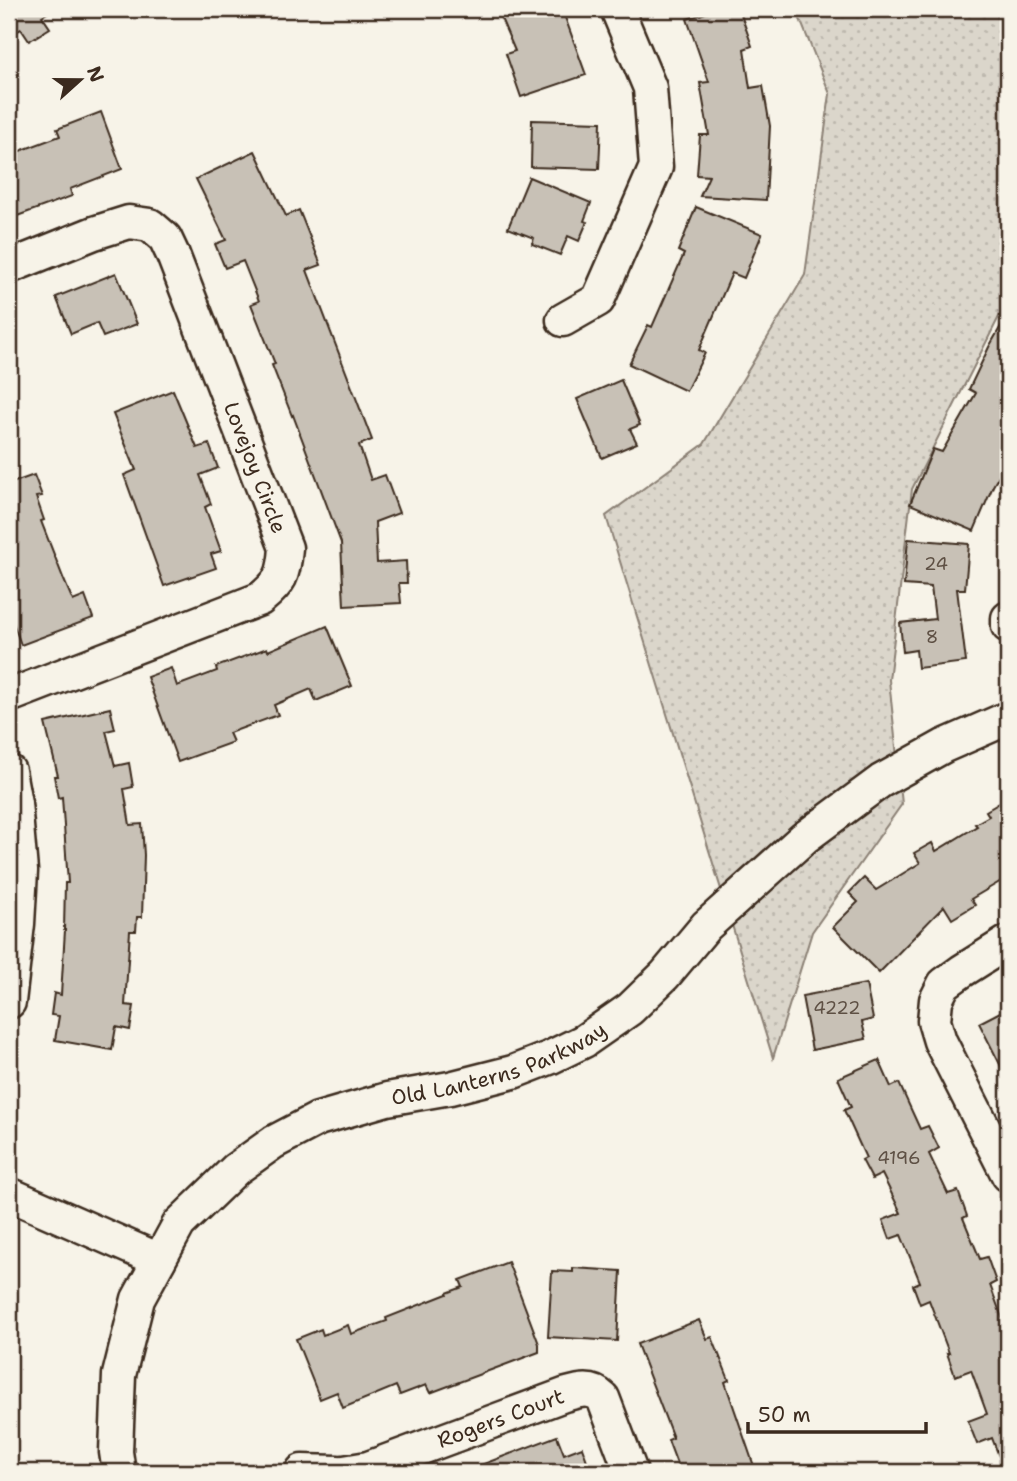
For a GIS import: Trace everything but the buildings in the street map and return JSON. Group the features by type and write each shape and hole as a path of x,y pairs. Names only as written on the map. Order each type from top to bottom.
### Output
{"street":[{"path":"563,320 598,300 656,167 650,88 617,9"},
{"name":"Lovejoy Circle","path":"9,267 93,233 129,222 150,225 165,238 286,548 285,568 275,587 260,599 9,696"},
{"path":"1008,618 1008,626"},
{"name":"Old Lanterns Parkway","path":"119,1472 116,1452 119,1375 138,1298 179,1224 236,1169 274,1142 318,1119 387,1099 450,1088 513,1072 583,1041 630,1009 665,975 706,926 804,838 881,781 944,746 1008,718"},
{"path":"9,771 15,803 21,871 9,1002"},
{"path":"1008,943 944,984 936,1000 934,1021 940,1041 1008,1175"},
{"path":"9,1194 159,1260"},
{"name":"Rogers Court","path":"344,1472 368,1468 564,1395 592,1390 603,1398 631,1472"},
{"path":"302,1471 338,1472"}],"shaded area":[{"path":"796,9 996,9 1008,50 1008,299 912,489 889,680 902,804 812,932 773,1058 606,516 704,444 805,275 830,94"}]}
